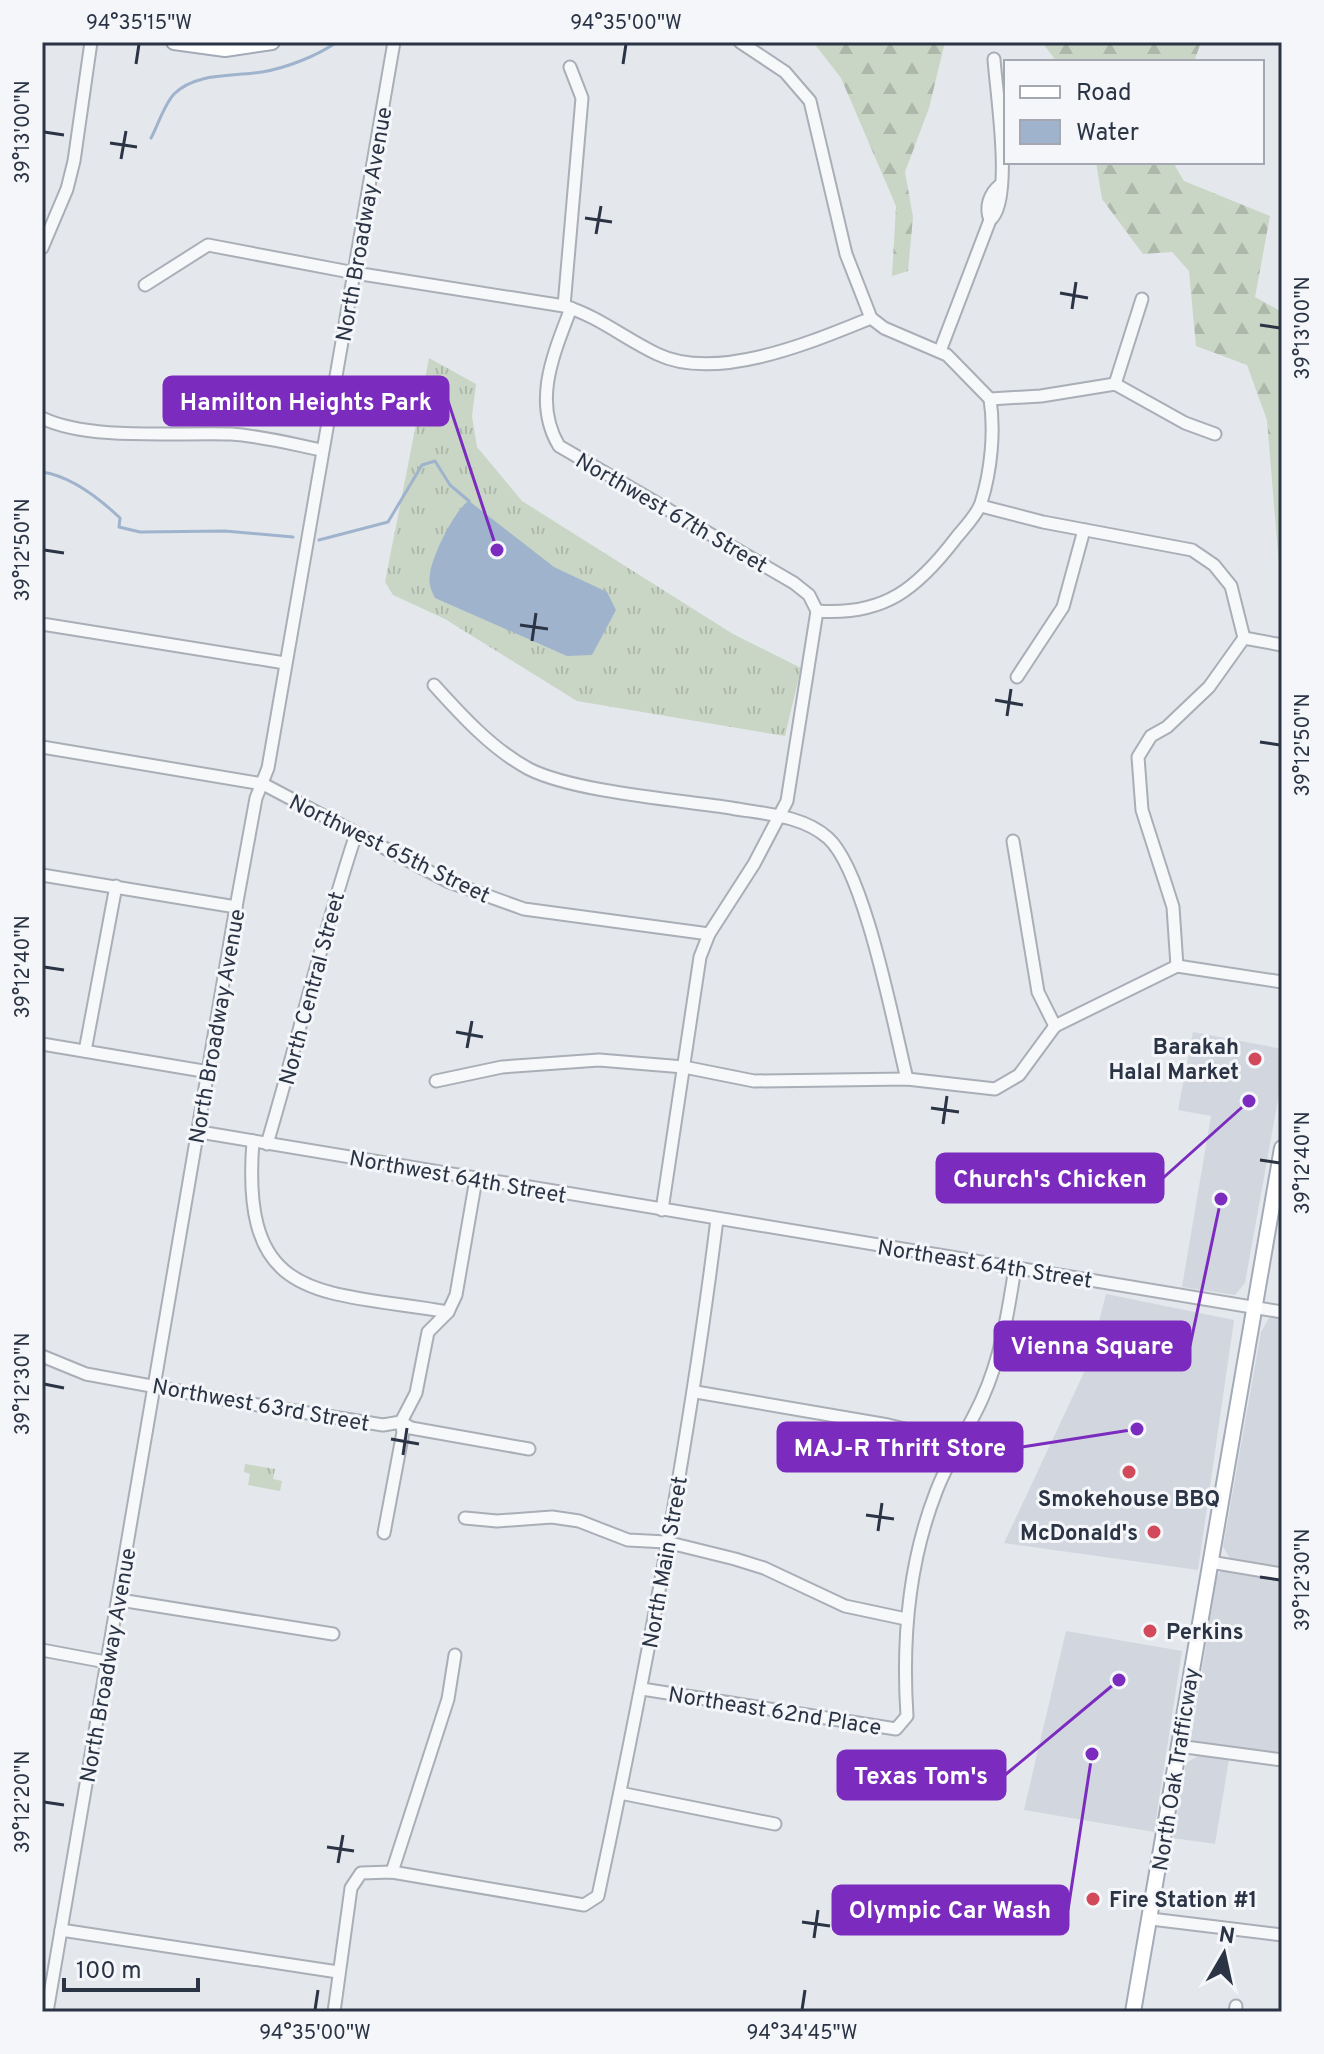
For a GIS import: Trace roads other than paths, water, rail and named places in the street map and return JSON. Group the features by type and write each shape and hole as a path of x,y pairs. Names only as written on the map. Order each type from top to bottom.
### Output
{"main road":[{"path":"174,42 225,49 272,42"},
{"name":"North Oak Trafficway","path":"1133,2012 1282,1148"}],"street":[{"path":"42,248 67,189 74,161 91,42"},
{"name":"North Broadway Avenue","path":"47,2012 106,1662 120,1600 236,907 256,798 263,784 394,42"},
{"path":"662,1210 700,957 709,934 781,816 793,775 817,611 863,610 899,598 937,563 981,506 993,434 990,399 964,369 940,351 884,328 871,318 846,254 810,101 785,72 740,42"},
{"path":"940,351 990,220 997,215 1003,192 1000,185 1003,153 994,59"},
{"name":"Northwest 67th Street","path":"570,67 582,98 568,307 544,402 548,422 559,446 794,583 809,595 817,611"},
{"path":"145,285 208,245 355,273 568,307 656,354 699,364 793,349 871,318"},
{"path":"1115,384 1142,299"},
{"path":"990,399 1041,396 1115,384 1185,423 1215,434"},
{"path":"42,418 59,424 135,435 233,434 322,450"},
{"path":"981,506 1084,530 1192,550 1204,556 1231,586 1244,638 1209,687 1167,727 1151,736 1138,757 1142,810 1173,907 1177,966"},
{"path":"1017,677 1063,607 1084,530"},
{"path":"42,624 285,663"},
{"path":"1244,638 1282,645"},
{"path":"434,685 499,748 531,770 571,782 781,816 803,823 830,839 855,886 877,955 907,1079"},
{"name":"Northwest 65th Street","path":"42,747 263,784 449,882 524,909 709,934"},
{"name":"North Central Street","path":"267,1144 309,1003 328,920 356,834"},
{"path":"1013,841 1038,992 1055,1026"},
{"path":"42,875 236,907"},
{"path":"85,1051 116,886"},
{"path":"436,1081 502,1067 555,1061 629,1061 684,1067 754,1081 907,1079 995,1089 1019,1075 1055,1026 1177,966 1282,982"},
{"path":"42,1044 209,1072"},
{"name":"Northwest 64th Street","path":"200,1132 717,1219"},
{"path":"253,1141 252,1206 265,1245 282,1272 312,1289 448,1312"},
{"path":"384,1533 403,1432 401,1422 416,1393 428,1332 448,1312 456,1295 476,1179"},
{"name":"Northeast 64th Street","path":"717,1219 1282,1312"},
{"name":"North Main Street","path":"392,1872 584,1905 594,1901 642,1689 666,1542 696,1392 717,1219"},
{"path":"465,1518 497,1521 565,1519 628,1540 666,1542 764,1568 845,1606 906,1619 926,1520 996,1362 1015,1268"},
{"name":"Northwest 63rd Street","path":"42,1356 86,1374 383,1425 401,1422 411,1428 529,1449"},
{"path":"696,1392 922,1433 955,1454"},
{"path":"1210,1562 1282,1574"},
{"path":"120,1600 333,1634"},
{"name":"Northeast 62nd Place","path":"642,1689 896,1729 905,1722 906,1619"},
{"path":"42,1650 106,1662"},
{"path":"334,2012 353,1882 361,1873 392,1872 448,1699 455,1655"},
{"path":"1178,1746 1282,1760"},
{"path":"620,1793 775,1824"},
{"path":"1151,1919 1282,1935"},
{"path":"61,1930 338,1972"}],"water":[{"path":"469,501 554,567 607,592 616,610 592,655 567,656 435,598 429,580 431,567 451,523"}],"waterway":[{"path":"151,138 167,104 183,87 204,79 281,68 311,57 337,42"},
{"path":"319,540 388,522 422,465 435,461 450,485 469,501"},
{"path":"42,472 74,483 94,496 120,518 119,527 140,532 225,531 293,537"}],"place":[{"name":"Hamilton Heights Park","path":"497,550"},
{"name":"Barakah Halal Market","path":"1255,1059"},
{"name":"Church's Chicken","path":"1249,1101"},
{"name":"Vienna Square","path":"1221,1199"},
{"name":"MAJ-R Thrift Store","path":"1137,1429"},
{"name":"Smokehouse BBQ","path":"1129,1472"},
{"name":"McDonald's","path":"1154,1532"},
{"name":"Perkins","path":"1150,1631"},
{"name":"Texas Tom's","path":"1119,1680"},
{"name":"Olympic Car Wash","path":"1092,1754"},
{"name":"Fire Station #1","path":"1093,1899"}]}
